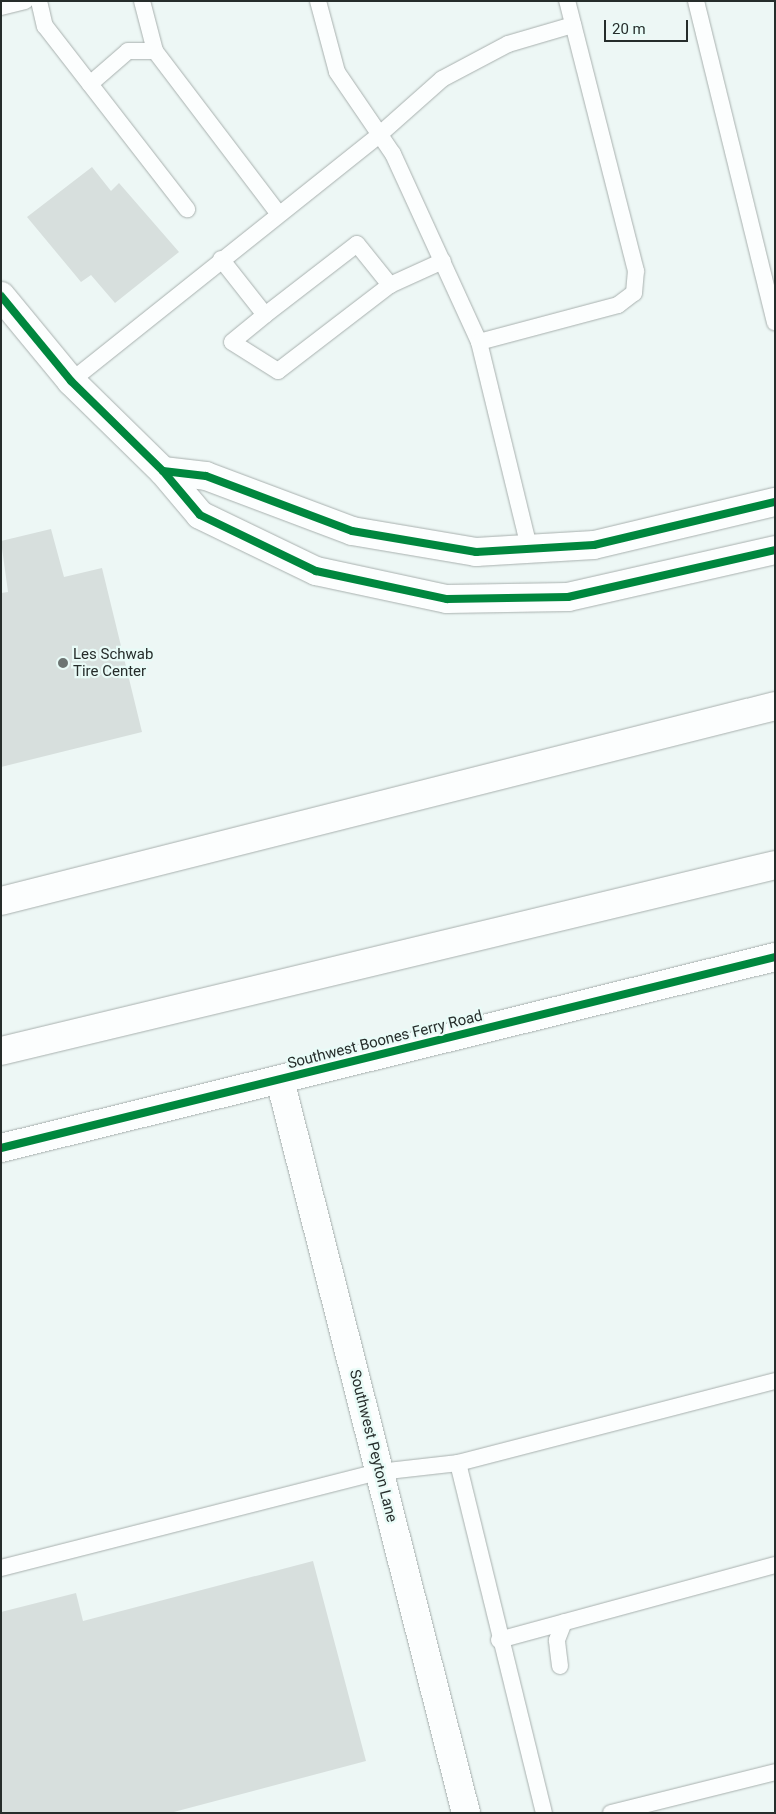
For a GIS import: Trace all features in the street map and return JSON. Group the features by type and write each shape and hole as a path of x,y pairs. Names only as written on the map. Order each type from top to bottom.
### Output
{"main road":[{"path":"1,296 71,381 163,471 200,515 267,550 316,570 447,598 568,597 775,550"},
{"path":"163,471 206,476 352,531 476,552 530,551 594,545 775,502"},
{"path":"1,901 775,706"},
{"path":"1,1051 775,864"},
{"name":"Southwest Boones Ferry Road","path":"1,1148 775,957"},
{"name":"Southwest Peyton Lane","path":"280,1080 466,1813"}],"lane":[{"path":"1,7 25,1"},
{"path":"39,1 46,26 187,208"},
{"path":"142,1 155,51 278,213"},
{"path":"318,1 337,72 379,135 443,261 479,342 530,551"},
{"path":"479,342 618,305 634,292 636,271 567,1"},
{"path":"696,1 775,322"},
{"path":"71,381 221,258 379,135 442,79 508,44 573,25"},
{"path":"90,84 128,50 155,51"},
{"path":"390,285 358,244 232,342 278,371 390,285 443,261"},
{"path":"221,258 265,315"},
{"path":"1,1568 379,1472 458,1463 775,1381"},
{"path":"458,1463 499,1640 544,1813"},
{"path":"499,1640 775,1565"},
{"path":"560,1666 558,1640 564,1622"},
{"path":"611,1813 775,1772"}],"building":[{"path":"92,167 111,191 119,183 179,252 115,303 91,275 81,282 27,217"},
{"name":"Les Schwab Tire Center","path":"51,529 64,577 102,568 142,732 1,767 1,593 8,592 1,541"},
{"path":"313,1561 366,1761 170,1813 1,1813 1,1612 76,1593 83,1621"}],"cycle path":[{"path":"1,296 71,381 163,471 200,515 316,571 447,599 568,597 775,550"},
{"path":"163,471 206,476 352,531 476,552 594,545 775,502"},
{"path":"1,1148 775,957"}],"place":[{"name":"Les Schwab Tire Center","path":"63,663"}]}
